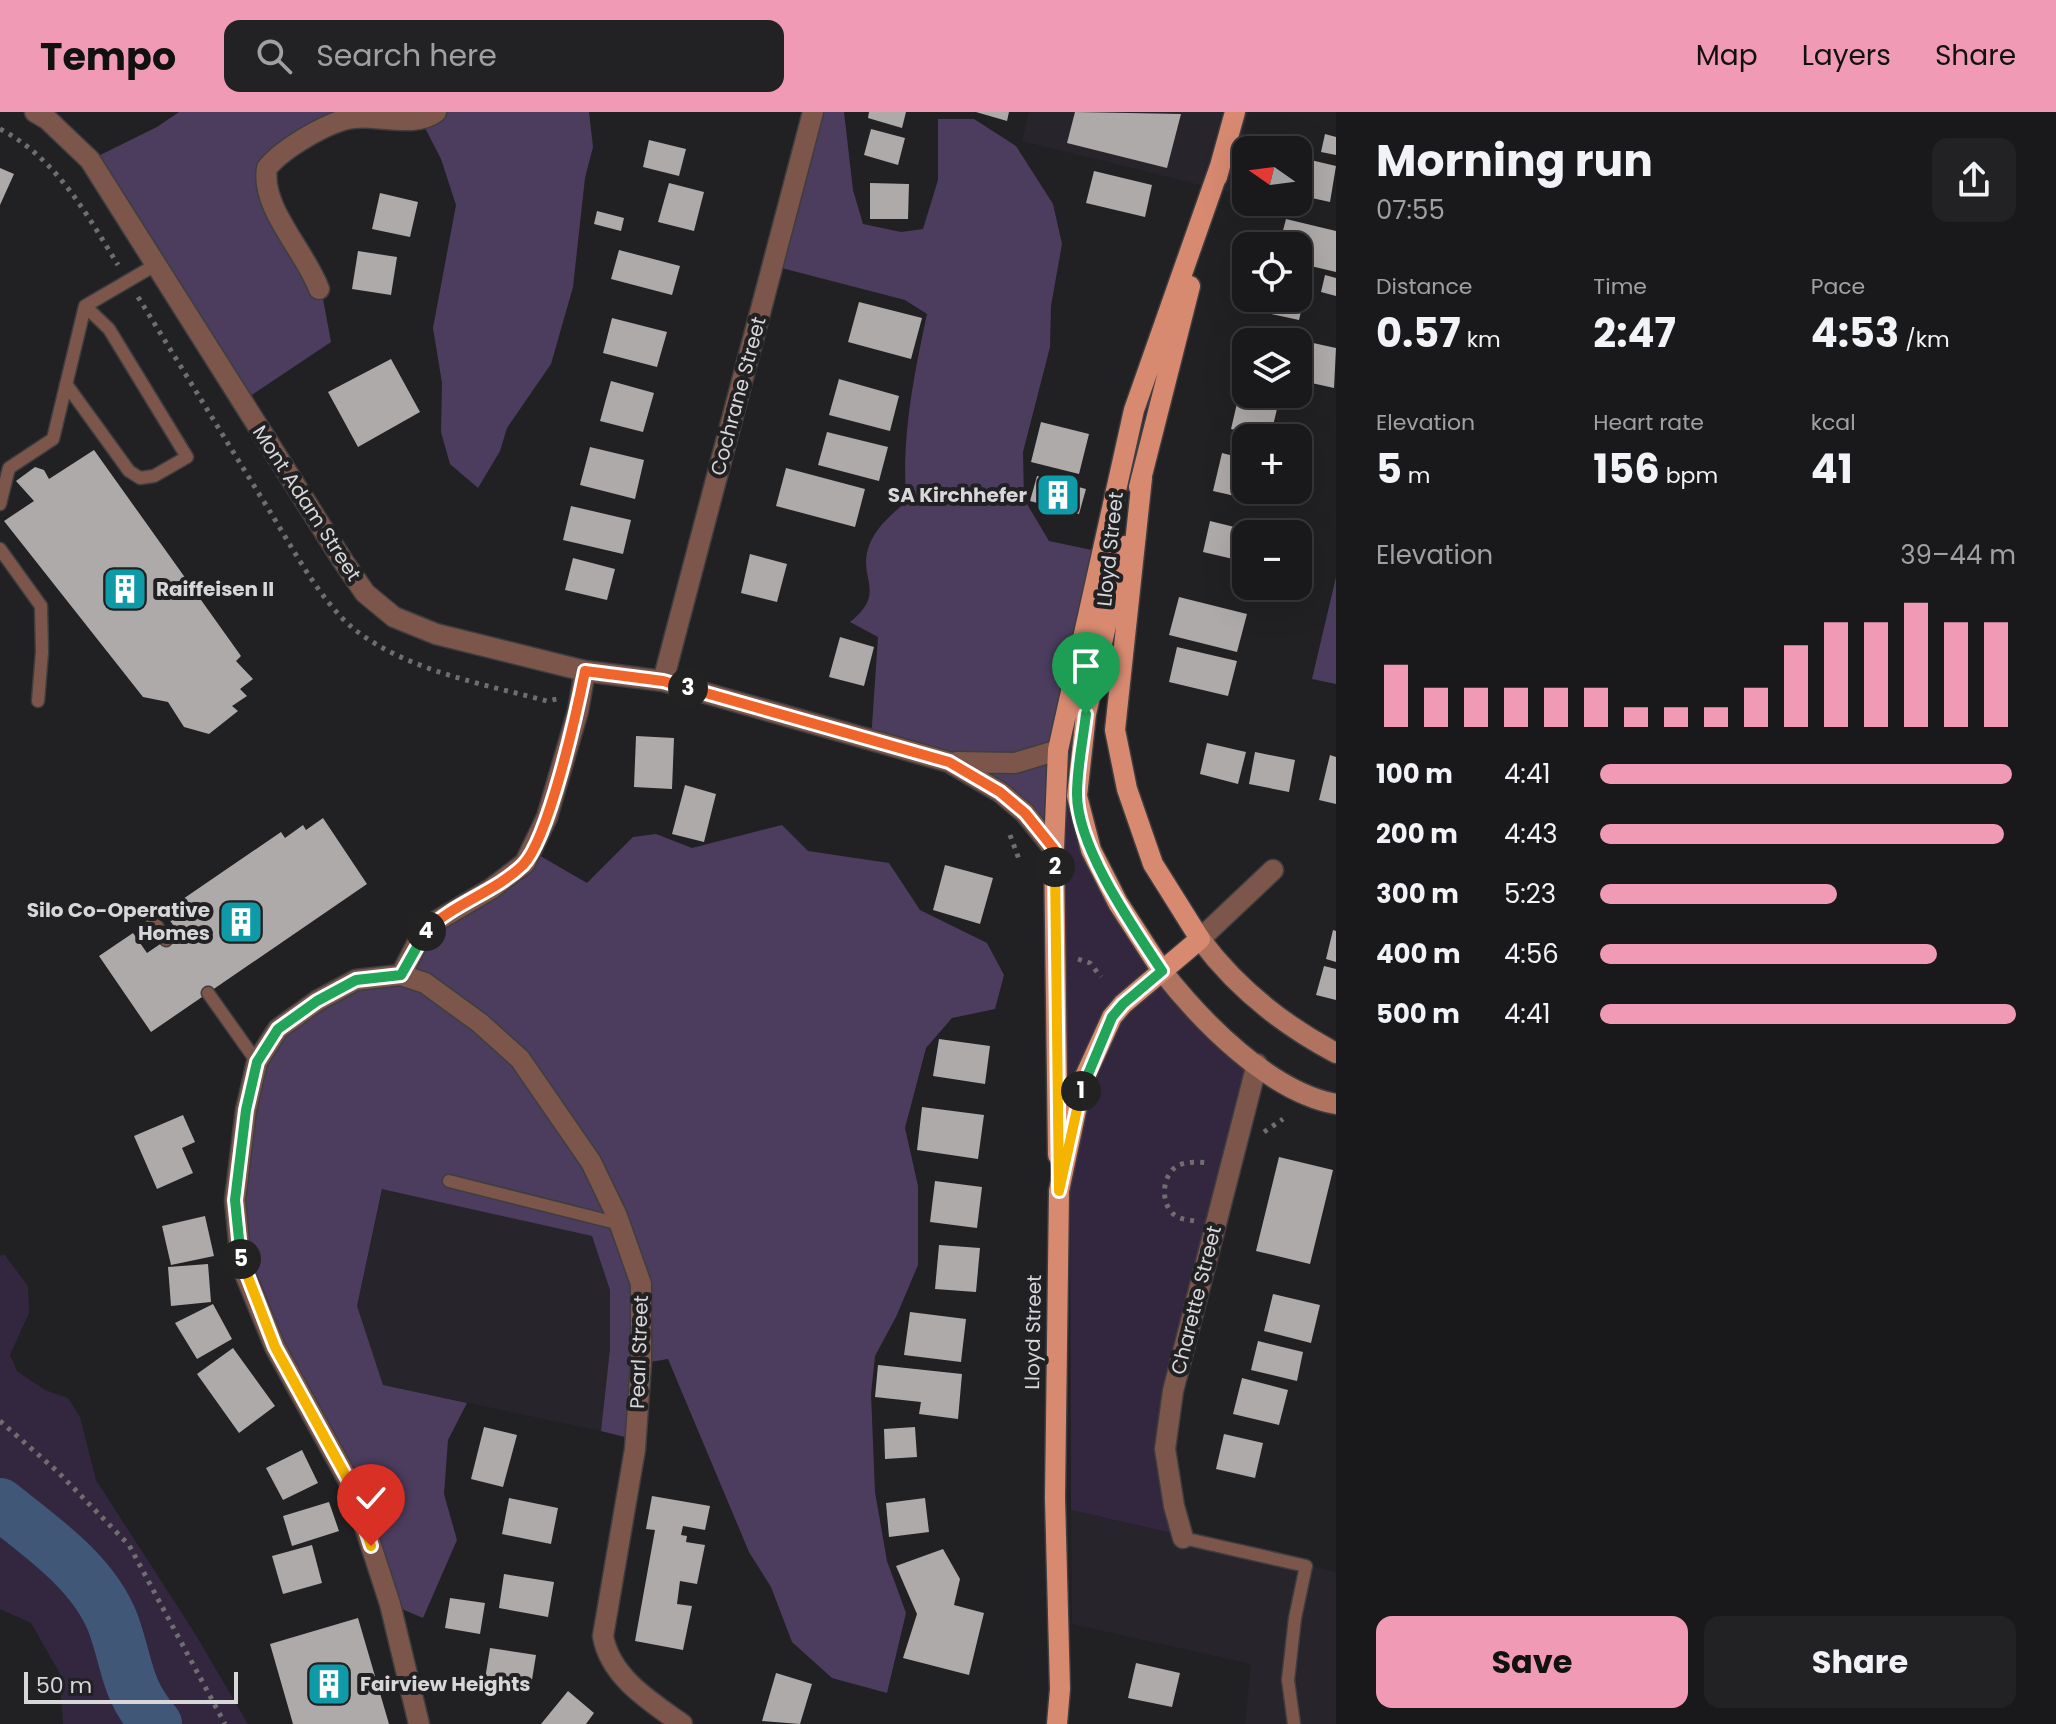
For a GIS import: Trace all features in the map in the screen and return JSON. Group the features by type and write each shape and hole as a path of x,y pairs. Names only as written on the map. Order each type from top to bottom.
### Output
{"main road":[{"name":"Lloyd Street","path":"1162,971 1118,903 1091,850 1077,796 1086,714 1235,112"},
{"path":"1059,1191 1054,849 1058,750 1134,410 1220,166"},
{"name":"Lloyd Street","path":"1057,1724 1060,1689 1055,1498 1059,1191 1082,1083 1112,1017 1123,1004 1200,939 1153,864 1127,789 1115,730 1142,478"},
{"path":"1200,939 1219,965 1258,1000 1281,1019 1336,1053"},
{"path":"1162,971 1220,1036 1292,1088 1336,1104"}],"street":[{"name":"Mont Adam Street","path":"35,112 47,119 90,160 365,593 394,617 436,634 585,671 663,681 949,762 1015,763 1058,750"},
{"path":"319,289 311,268 267,195 267,168 287,149 351,118 419,118 436,112"},
{"name":"Cochrane Street","path":"663,681 813,112"},
{"path":"419,1724 390,1604 352,1487 275,1347 241,1264 235,1200 246,1110 257,1062 278,1029 317,1001 356,980 401,975 421,936 435,922 491,889 525,863 547,817 585,671"},
{"name":"Mont Adam Street","path":"949,762 1007,798 1025,813 1054,849"},
{"path":"1200,939 1273,870"},
{"name":"Pearl Street","path":"401,975 425,983 480,1023 520,1059 591,1162 620,1224 641,1284 641,1363 635,1449 603,1636 606,1654 617,1669 650,1701 682,1724"},
{"name":"Charette Street","path":"1183,1538 1174,1506 1165,1449 1173,1391 1257,1064"}],"lane":[{"path":"0,504 9,468 53,439 85,306 157,264"},
{"path":"66,384 129,471 140,478 154,476 187,457 109,329 85,306"},
{"path":"0,549 41,606 42,652 38,701"},
{"path":"149,914 166,940"},
{"path":"208,993 257,1062"},
{"path":"449,1181 620,1224"},
{"path":"1183,1538 1306,1566 1295,1618 1288,1680 1294,1724"}],"path":[{"path":"0,129 35,151 60,176 289,542 333,607 353,628 404,657 477,682 547,701 580,697"},
{"path":"1006,825 1020,862"},
{"path":"1068,958 1083,959 1101,977"},
{"path":"1215,1225 1176,1217 1165,1204 1164,1189 1176,1167 1205,1162 1229,1168"},
{"path":"0,1421 58,1472 129,1545 225,1724"}],"shaded area":[{"path":"179,112 589,112 593,147 585,178 573,287 551,364 507,428 500,451 478,488 450,464 441,432 442,383 433,328 456,205 441,159 421,120 327,130 266,178 321,288 331,342 240,403 88,161 157,127"},
{"path":"815,112 844,112 853,190 863,224 901,232 923,229 938,180 938,119 974,119 1016,146 1053,204 1062,244 1051,306 1050,347 1023,452 1024,499 1049,541 1135,559 1086,648 1060,778 1063,857 999,794 871,740 878,637 850,622 861,611 870,593 866,557 872,539 884,522 906,502 907,430 927,314 905,300 774,266"},
{"path":"1029,112 1249,112 1243,136 1232,136 1229,192 1022,141"},
{"path":"1135,559 1113,664 1087,724 1086,796 1116,905 1258,1067 1167,1449 1184,1536 1071,1510 1070,1149 1060,778 1086,647"},
{"path":"1336,577 1336,684 1312,679"},
{"path":"782,825 808,851 889,863 920,910 987,943 1004,975 995,1009 952,1018 926,1048 905,1128 918,1186 918,1265 875,1356 871,1394 875,1492 887,1561 906,1613 887,1693 832,1678 792,1642 771,1587 749,1552 668,1359 638,1364 633,1439 601,1431 610,1349 610,1290 592,1236 382,1189 357,1306 383,1385 467,1403 448,1440 444,1494 457,1540 423,1618 388,1603 351,1488 240,1265 244,1110 277,1027 317,998 400,973 420,934 530,850 587,883 633,837 656,834 692,848"},
{"path":"383,1188 592,1236 610,1290 610,1349 601,1431 383,1385 357,1306"},
{"path":"4,1254 28,1286 29,1313 10,1355 17,1371 45,1390 68,1398 80,1417 96,1480 194,1632 248,1724 63,1724 59,1672 31,1623 0,1609 0,1256"},
{"path":"1071,1510 1336,1572 1336,1724 1245,1724 1251,1664 1072,1624"}],"building":[{"path":"869,112 906,112 902,128 868,118"},
{"path":"976,112 1009,112 1007,121"},
{"path":"1075,112 1181,114 1167,168 1067,143"},
{"path":"871,129 905,138 898,165 864,155"},
{"path":"1325,134 1336,137 1336,155 1321,152"},
{"path":"649,140 686,149 679,176 643,167"},
{"path":"1312,160 1336,166 1330,202 1312,198"},
{"path":"0,168 14,174 0,205"},
{"path":"1094,171 1152,185 1145,217 1086,203"},
{"path":"669,183 704,192 694,231 658,222"},
{"path":"870,183 909,184 908,219 870,219"},
{"path":"380,193 418,202 410,237 372,229"},
{"path":"597,211 624,218 621,231 594,224"},
{"path":"1286,219 1336,231 1336,272 1312,266 1312,232 1283,232"},
{"path":"619,250 680,266 672,295 611,279"},
{"path":"358,251 397,257 391,295 352,289"},
{"path":"1325,275 1336,278 1336,296 1321,292"},
{"path":"859,302 922,318 911,359 848,342"},
{"path":"1262,312 1301,312 1299,320"},
{"path":"612,318 667,332 657,367 603,353"},
{"path":"1312,343 1336,348 1334,388 1312,383"},
{"path":"391,359 420,412 358,447 328,392"},
{"path":"839,379 899,396 890,431 829,415"},
{"path":"611,381 654,393 643,432 600,421"},
{"path":"1236,408 1277,409 1273,424 1232,424"},
{"path":"1041,422 1089,434 1079,474 1031,462"},
{"path":"827,432 888,447 879,481 818,465"},
{"path":"590,447 644,460 635,499 580,485"},
{"name":"Raiffeisen II","path":"94,450 241,656 236,661 253,679 240,689 247,696 232,706 238,711 209,734 184,727 168,702 143,697 4,521 34,501 16,481 35,467 44,470 49,479"},
{"path":"1222,453 1232,456 1232,495 1213,491"},
{"path":"786,468 865,489 855,527 776,506"},
{"name":"SA Kirchhefer","path":"1037,476 1086,489 1079,514 1030,501"},
{"path":"571,506 631,520 623,554 563,540"},
{"path":"1210,521 1232,526 1232,559 1203,552"},
{"path":"750,554 787,564 777,602 741,593"},
{"path":"573,558 615,569 607,600 565,590"},
{"path":"1179,597 1247,614 1237,652 1169,635"},
{"path":"840,637 874,647 864,686 829,677"},
{"path":"1177,647 1237,661 1228,696 1169,682"},
{"path":"636,736 674,738 672,789 634,787"},
{"path":"1207,743 1246,752 1238,784 1200,774"},
{"path":"1255,752 1295,760 1289,792 1249,784"},
{"path":"1330,755 1336,757 1336,804 1319,800"},
{"path":"685,785 716,794 704,842 672,834"},
{"name":"Silo Co-Operative Homes","path":"323,818 367,884 151,1032 99,956 133,933 147,953 178,932 164,912 281,832 285,838 303,825 306,830"},
{"path":"945,865 993,878 980,924 933,910"},
{"path":"1333,930 1336,931 1336,962 1326,959"},
{"path":"1324,966 1336,969 1336,1000 1316,995"},
{"path":"939,1039 990,1046 985,1084 933,1076"},
{"path":"922,1107 984,1115 978,1159 917,1150"},
{"path":"183,1115 195,1142 182,1148 193,1173 157,1189 134,1136"},
{"path":"1279,1157 1333,1170 1310,1264 1256,1251"},
{"path":"935,1181 982,1187 977,1228 930,1222"},
{"path":"205,1216 214,1256 171,1265 162,1226"},
{"path":"939,1245 980,1248 976,1292 935,1289"},
{"path":"208,1264 211,1302 171,1306 168,1267"},
{"path":"1273,1294 1320,1305 1311,1343 1264,1331"},
{"path":"213,1304 232,1339 197,1359 175,1323"},
{"path":"910,1312 966,1319 961,1362 904,1355"},
{"path":"1258,1341 1303,1352 1297,1381 1251,1370"},
{"path":"233,1348 275,1406 239,1433 197,1374"},
{"path":"878,1365 962,1374 958,1419 919,1414 921,1402 875,1397"},
{"path":"1242,1378 1288,1390 1279,1425 1233,1414"},
{"path":"484,1427 517,1435 503,1487 471,1479"},
{"path":"915,1427 917,1457 885,1459 884,1429"},
{"path":"1224,1434 1263,1443 1255,1478 1216,1469"},
{"path":"302,1450 318,1483 283,1500 266,1468"},
{"path":"652,1496 710,1506 705,1530 683,1526 681,1535 687,1536 686,1542 705,1545 697,1584 680,1581 677,1604 692,1606 683,1650 635,1641 655,1530 646,1529"},
{"path":"509,1498 558,1508 551,1544 502,1534"},
{"path":"925,1498 929,1532 889,1537 886,1503"},
{"path":"329,1502 339,1531 292,1546 283,1516"},
{"path":"312,1545 322,1583 283,1594 272,1556"},
{"path":"943,1549 960,1579 954,1605 984,1613 969,1675 903,1658 917,1614 896,1566"},
{"path":"504,1574 554,1582 548,1617 499,1608"},
{"path":"450,1598 485,1603 480,1634 445,1628"},
{"name":"Fairview Heights","path":"358,1618 389,1724 293,1724 270,1644"},
{"path":"490,1648 536,1655 531,1686 485,1679"},
{"path":"1136,1663 1180,1673 1172,1707 1128,1698"},
{"path":"776,1673 812,1684 800,1724 762,1721"},
{"path":"568,1691 594,1713 586,1724 541,1724"}],"waterway":[{"path":"0,1504 64,1557 93,1588 113,1623 138,1699 156,1724"}],"place":[{"name":"SA Kirchhefer","path":"1058,495"},
{"name":"Raiffeisen II","path":"125,589"},
{"name":"Silo Co-Operative Homes","path":"241,922"},
{"name":"Fairview Heights","path":"329,1684"}],"route":[{"path":"371,1546 352,1487 275,1347 241,1264 235,1200 246,1110 257,1062 278,1029 317,1001 356,980 401,975 421,936 435,922 491,889 525,863 547,817 578,711 585,671 663,681 949,762 980,778 1025,813 1054,849 1059,1191 1082,1083 1112,1017 1162,971 1118,903 1091,850 1077,796 1086,714"}]}
